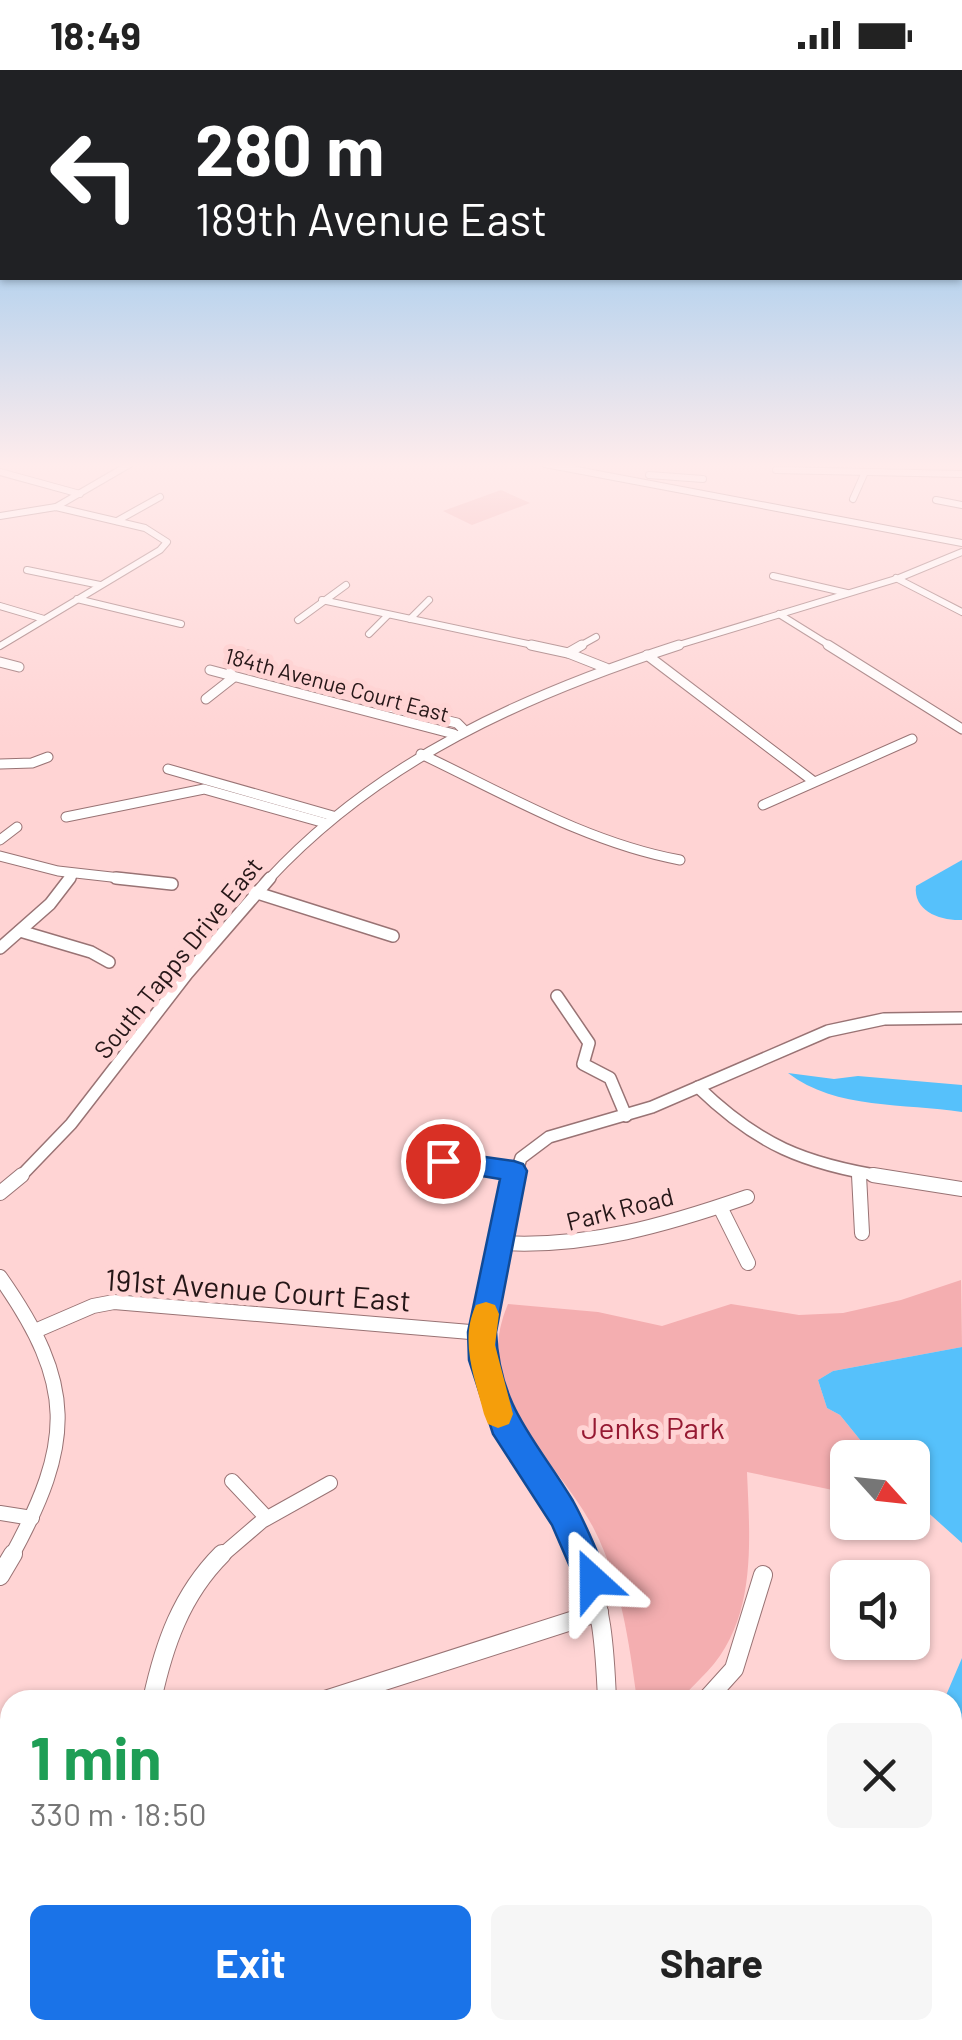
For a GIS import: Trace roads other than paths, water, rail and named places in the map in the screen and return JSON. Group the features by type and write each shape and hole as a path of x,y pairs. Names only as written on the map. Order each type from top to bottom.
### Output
{"street":[{"path":"0,646 150,556"},
{"name":"South Tapps Drive East","path":"0,1193 60,1136 254,892 329,819 421,754 536,694 606,668 896,578 945,556"},
{"path":"28,570 100,585"},
{"path":"773,576 846,593"},
{"path":"896,578 962,612"},
{"path":"298,620 346,586"},
{"path":"78,598 181,624 78,598"},
{"path":"322,600 568,653 606,668"},
{"path":"410,619 429,600"},
{"path":"0,606 44,619"},
{"path":"369,634 388,614"},
{"path":"778,614 962,730"},
{"path":"568,653 596,637"},
{"path":"647,655 812,780"},
{"path":"206,699 248,656"},
{"path":"0,662 19,667"},
{"name":"184th Avenue Court East","path":"210,670 459,732"},
{"path":"764,805 812,780 912,739"},
{"path":"421,754 582,831 643,853 680,860"},
{"path":"0,764 15,765 48,757"},
{"path":"168,769 329,819"},
{"path":"66,817 204,789 329,819"},
{"path":"0,840 17,827"},
{"path":"0,856 73,874 172,884"},
{"path":"0,948 50,904 73,874"},
{"path":"254,892 394,936"},
{"path":"20,931 91,952 109,962"},
{"path":"558,996 590,1043 583,1064 610,1078 626,1116"},
{"path":"606,1690 600,1612 593,1580 563,1514 497,1411 483,1360 482,1332 514,1171 526,1151 540,1140 626,1116 781,1049 850,1025 884,1019 962,1018"},
{"path":"698,1087 733,1120 775,1146 859,1173 962,1190"},
{"path":"410,1158 514,1171"},
{"path":"859,1173 862,1233"},
{"name":"Park Road","path":"501,1243 540,1247 587,1244 747,1197"},
{"path":"720,1206 748,1263"},
{"path":"0,1277 35,1331 56,1380 58,1411 52,1456 32,1518 0,1576"},
{"name":"191st Avenue Court East","path":"35,1331 93,1306 114,1302 482,1332"},
{"path":"232,1481 265,1516"},
{"path":"154,1690 163,1649 186,1600 222,1552 265,1516 330,1483"},
{"path":"0,1513 32,1518"},
{"path":"715,1690 734,1669 763,1575"},
{"path":"356,1690 600,1612"}],"water":[{"path":"962,860 962,920 930,913 919,902 916,886"},
{"path":"788,1073 962,1085 962,1112 849,1099 807,1085"},
{"path":"962,1347 962,1543 930,1514 930,1440 860,1440 840,1415 827,1408 818,1380 833,1371"},
{"path":"962,1658 962,1690 948,1690"}],"park label":[{"name":"Jenks Park","path":"653,1429"}]}
